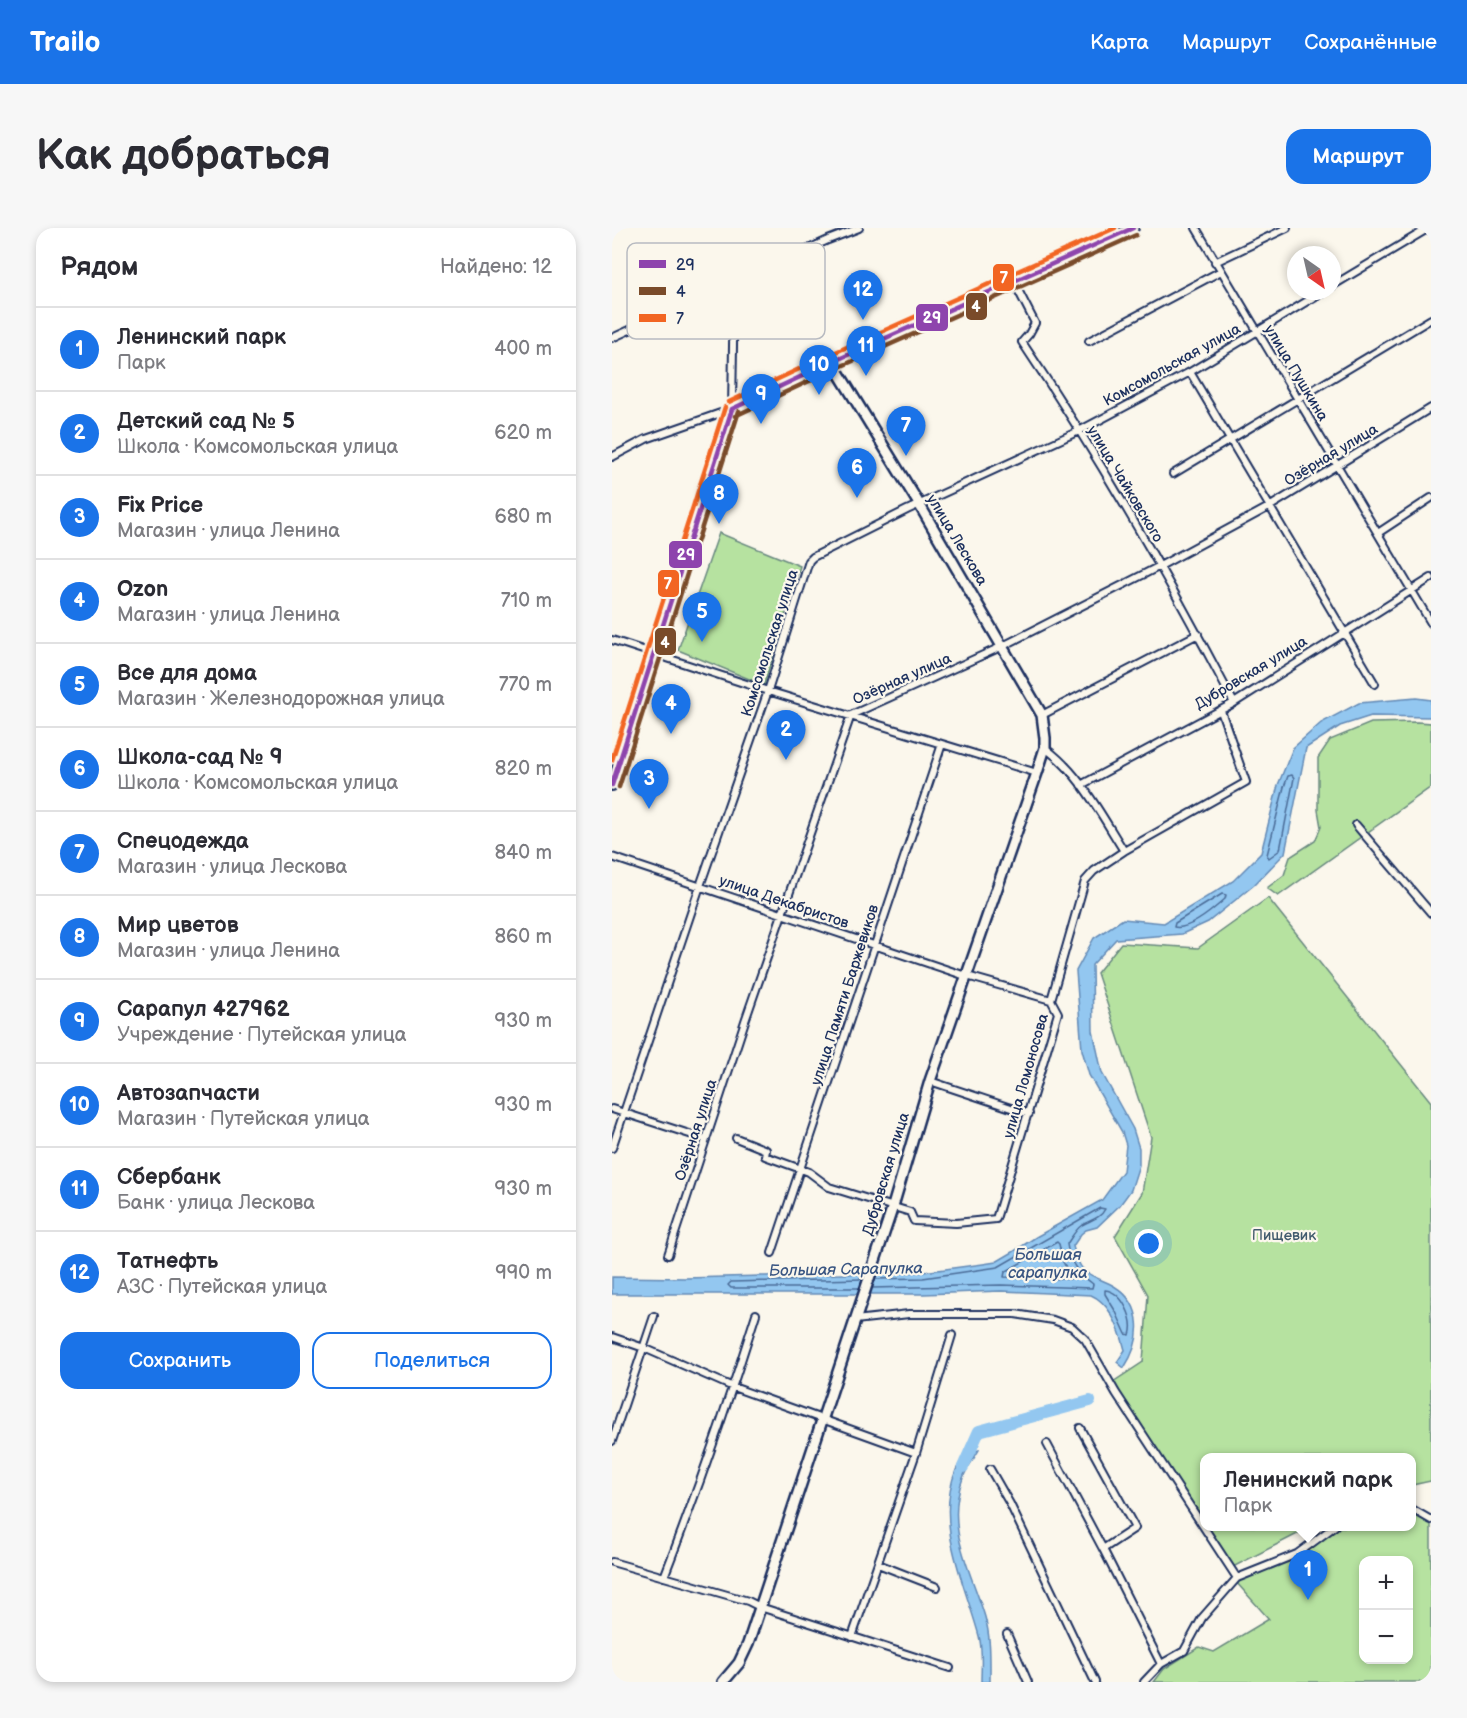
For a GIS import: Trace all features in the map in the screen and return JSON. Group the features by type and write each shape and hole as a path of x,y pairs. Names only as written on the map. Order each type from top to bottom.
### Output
{"street":[{"path":"821,243 859,228"},
{"path":"612,457 646,439 732,409 1133,228"},
{"name":"улица Пушкина","path":"1196,228 1431,622"},
{"path":"1215,262 1287,228"},
{"path":"1341,281 1429,228"},
{"path":"1089,341 1221,271"},
{"name":"улица Чайковского","path":"1014,282 1035,323 1022,342 1066,408 1160,566 1234,703"},
{"name":"Комсомольская улица","path":"612,1148 768,691 809,561 813,556 919,504 1079,431 1190,372 1309,300"},
{"path":"1173,474 1431,319"},
{"path":"612,338 627,331"},
{"path":"612,785 732,409 733,339"},
{"name":"улица Лескова","path":"832,362 1003,646 1042,715 1046,738"},
{"path":"1190,372 1375,684"},
{"name":"Озёрная улица","path":"668,1255 705,1139 851,715 1003,646 1160,566 1269,507 1431,408"},
{"path":"1378,533 1431,498"},
{"name":"Дубровская улица","path":"1081,784 1221,711 1431,578"},
{"path":"1042,715 1198,634"},
{"path":"612,640 768,691 1036,773"},
{"name":"улица Ломоносова","path":"893,1206 910,1212 914,1221 956,1222 996,1219 1058,1013 1051,1000 1085,880 1094,871 1124,851 1246,782 1221,711"},
{"name":"Дубровская улица","path":"723,1682 739,1663 748,1644 893,1206 930,1081 1045,748 1046,738"},
{"name":"улица Памяти Баржевиков","path":"772,1253 942,744"},
{"path":"1045,748 1059,759 1081,784 1124,851"},
{"path":"1356,825 1431,913"},
{"name":"улица Декабристов","path":"612,857 967,976 1051,1000"},
{"path":"930,1081 1029,1113"},
{"path":"612,1109 705,1139"},
{"path":"736,1138 766,1150 765,1156 809,1172 829,1187 893,1206"},
{"path":"664,1577 699,1485 756,1314"},
{"path":"856,1316 1015,1314 1053,1320 1072,1327 1084,1339 1116,1393 1200,1521"},
{"path":"612,1441 654,1316"},
{"path":"852,1636 916,1453 952,1335"},
{"path":"612,1337 644,1348 733,1387 916,1453"},
{"path":"1080,1428 1135,1528 1103,1550"},
{"path":"1047,1443 1161,1664"},
{"path":"990,1469 1015,1515 1095,1682"},
{"path":"1416,1511 1431,1520"},
{"path":"1206,1531 1237,1578"},
{"path":"1144,1682 1161,1664 1184,1651 1202,1618 1237,1578 1298,1554 1330,1531"},
{"path":"612,1562 748,1602 950,1668"},
{"path":"878,1564 937,1587"},
{"path":"1007,1634 1028,1682"}],"green space":[{"path":"719,533 800,566 764,685 678,650"},
{"path":"1371,723 1431,723 1431,787 1278,896 1267,888 1284,875 1290,857 1315,841 1321,827 1318,810 1318,758 1330,740"},
{"name":"Пищевик","path":"1268,898 1431,1102 1431,1481 1416,1484 1416,1453 1200,1453 1200,1522 1113,1382 1143,1362 1148,1295 1115,1236 1142,1193 1151,1137 1097,973 1121,943 1198,948"},
{"path":"1416,1514 1431,1523 1431,1682 1154,1682 1164,1669 1199,1647 1214,1652 1269,1619 1236,1582 1289,1560 1329,1531 1416,1531"},
{"name":"Пищевик","path":"1205,1531 1303,1531 1229,1569"}],"water":[{"name":"Большая сарапулка","path":"1416,698 1431,700 1431,717 1371,716 1340,726 1306,748 1285,853 1254,885 1208,922 1182,934 1116,939 1092,965 1093,1031 1102,1073 1133,1129 1139,1148 1139,1165 1131,1190 1120,1205 1097,1227 1081,1234 1073,1246 1082,1268 1124,1294 1136,1313 1137,1335 1130,1358 1124,1368 1117,1362 1125,1350 1117,1326 1104,1304 1091,1295 1001,1291 924,1294 612,1294 612,1277 686,1278 923,1272 996,1262 1102,1200 1123,1171 1126,1145 1122,1132 1089,1075 1082,1050 1076,971 1094,938 1123,919 1164,923 1233,881 1261,853 1278,785 1293,748 1321,723 1359,703"},
{"path":"979,1450 963,1478 956,1514 962,1549 987,1625 990,1682 981,1682 980,1641 954,1553 948,1511 950,1490 958,1466 968,1454"}],"waterway":[{"name":"Большая Сарапулка","path":"963,1467 979,1431 1090,1401"}],"transit line":[{"name":"7","path":"729,402 1115,228"},
{"name":"29","path":"732,409 1133,228"},
{"name":"4","path":"735,416 1136,235"},
{"name":"7","path":"612,760 725,407"},
{"name":"29","path":"612,785 732,409"},
{"name":"4","path":"619,787 739,411"}],"place":[{"name":"Татнефть","path":"863,320"},
{"name":"Сбербанк","path":"866,376"},
{"name":"Автозапчасти","path":"819,395"},
{"name":"Сарапул 427962","path":"761,424"},
{"name":"Спецодежда","path":"906,456"},
{"name":"Школа-сад № 9","path":"857,498"},
{"name":"Мир цветов","path":"719,524"},
{"name":"Все для дома","path":"702,642"},
{"name":"Ozon","path":"671,734"},
{"name":"Детский сад № 5","path":"786,760"},
{"name":"Fix Price","path":"649,809"},
{"name":"Ленинский парк","path":"1308,1600"}]}
